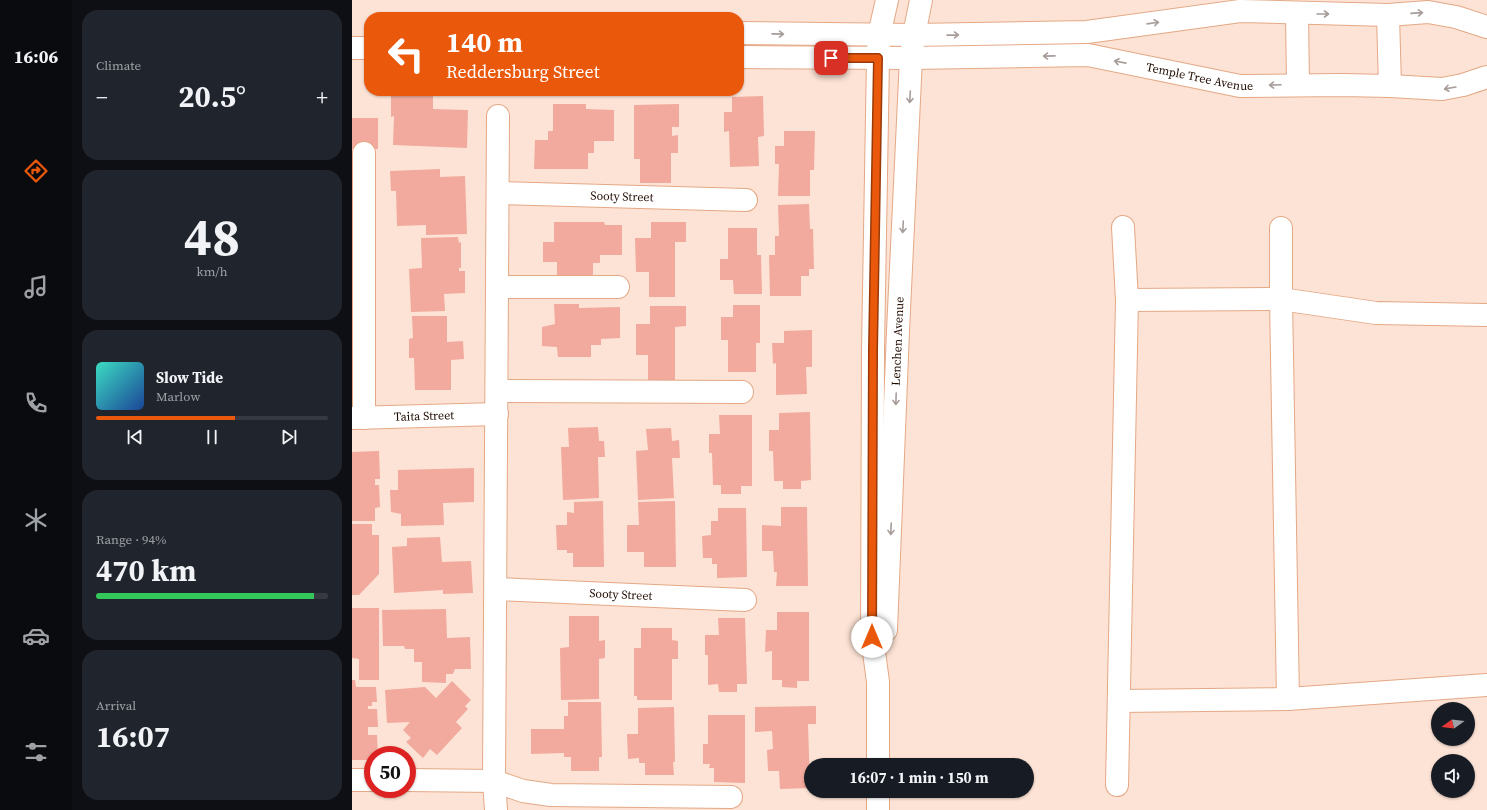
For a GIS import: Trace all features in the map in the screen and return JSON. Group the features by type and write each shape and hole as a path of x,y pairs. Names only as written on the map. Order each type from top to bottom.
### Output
{"street":[{"name":"Lenchen Avenue","path":"878,758 878,682 872,637 873,358 878,35 887,0"},
{"name":"Lenchen Avenue","path":"878,682 886,635 911,58 921,0"},
{"path":"744,33 914,36 1087,32 1240,11 1388,16 1428,12 1446,14 1487,28"},
{"path":"1297,14 1298,85"},
{"path":"1388,16 1390,86"},
{"path":"352,48 364,48"},
{"name":"Temple Tree Avenue","path":"744,57 911,58 1088,55 1240,86 1390,86 1442,89 1463,85 1487,76"},
{"path":"496,810 494,781 498,116"},
{"path":"358,418 364,153"},
{"name":"Sooty Street","path":"498,193 746,200"},
{"path":"1117,785 1127,300 1123,227"},
{"path":"1281,228 1288,699"},
{"path":"498,287 618,287"},
{"path":"1127,300 1281,299 1376,313 1487,315"},
{"path":"497,391 742,392"},
{"name":"Taita Street","path":"358,418 497,414"},
{"name":"Sooty Street","path":"496,589 745,600"},
{"path":"1119,701 1288,699 1487,686"},
{"path":"352,780 364,780"},
{"path":"416,780 494,781 523,791 551,795 731,797"},
{"path":"878,798 878,810"}],"building":[{"path":"391,96 433,96 433,109 468,110 467,148 393,145 394,116 391,117"},
{"path":"763,96 764,136 758,137 759,166 730,167 729,131 724,132 724,112 732,112 732,97"},
{"path":"553,104 586,104 586,109 614,110 614,141 594,141 594,153 588,153 588,169 534,169 535,140 548,140 548,131 553,131"},
{"path":"679,104 679,127 672,127 672,136 678,135 678,153 671,153 671,183 640,183 640,159 634,159 634,105"},
{"path":"352,118 378,118 378,149 352,149"},
{"path":"784,131 815,131 814,170 810,170 810,196 778,196 779,164 775,164 775,146 784,146"},
{"path":"440,169 440,177 465,176 467,234 426,235 426,225 397,226 396,191 391,191 390,171"},
{"path":"809,204 810,229 813,229 814,269 809,269 809,276 801,276 801,296 770,296 769,255 775,255 775,236 779,236 778,205"},
{"path":"554,222 604,222 605,225 622,225 622,255 600,255 600,263 593,263 593,275 557,275 557,262 543,262 543,242 554,242"},
{"path":"651,222 686,222 686,242 675,242 675,297 649,297 649,272 636,272 635,238 651,238"},
{"path":"728,228 757,228 757,255 761,255 762,294 734,294 733,280 720,280 720,259 728,259"},
{"path":"458,237 459,243 461,242 461,268 459,268 459,271 465,271 465,293 444,294 445,311 411,312 409,269 422,268 421,238"},
{"path":"554,304 579,304 579,308 620,307 620,338 601,339 601,345 591,345 591,357 558,357 557,347 542,346 542,327 555,324"},
{"path":"733,305 760,305 760,343 756,343 756,372 728,372 728,340 721,340 721,317 733,317"},
{"path":"650,306 686,306 686,326 675,327 675,380 648,380 648,355 636,355 636,324 650,324"},
{"path":"412,316 447,316 447,342 463,341 464,359 451,360 451,390 415,390 414,358 409,358 409,339 413,338"},
{"path":"812,330 812,367 806,367 807,394 776,395 776,363 773,364 772,343 784,343 784,331"},
{"path":"810,412 811,480 801,481 801,489 783,489 783,481 774,481 773,451 769,451 769,430 779,430 779,413"},
{"path":"719,415 752,415 752,486 741,486 741,494 721,494 721,485 713,485 712,453 709,453 709,434 720,434"},
{"path":"598,427 599,441 604,441 605,457 598,457 599,498 563,500 561,447 569,447 568,428"},
{"path":"671,428 672,441 679,440 680,458 672,458 674,498 638,500 636,451 648,450 646,429"},
{"path":"379,451 380,479 375,479 375,485 379,485 380,507 375,508 375,521 352,521 352,452"},
{"path":"474,468 474,502 443,503 444,525 401,526 401,514 391,512 390,490 398,490 398,470"},
{"path":"603,501 604,567 573,567 573,553 567,553 567,550 557,550 556,525 567,525 567,512 574,513 574,502"},
{"path":"675,501 676,567 644,567 644,552 627,552 627,525 639,525 638,502"},
{"path":"781,507 807,507 808,586 776,586 777,572 774,572 773,551 762,551 762,525 781,526"},
{"path":"718,508 746,508 747,577 717,578 717,564 712,564 712,558 703,558 702,536 711,535 711,521 718,521"},
{"path":"352,524 372,524 372,535 379,535 379,574 359,595 352,595"},
{"path":"440,537 442,562 471,561 473,593 443,594 443,590 394,593 392,547 407,546 407,538"},
{"path":"352,608 379,608 379,680 359,680 359,659 352,658"},
{"path":"446,609 447,638 470,637 471,669 455,669 453,674 446,674 446,683 422,682 422,662 414,662 414,649 405,649 404,646 383,646 382,610"},
{"path":"777,612 809,612 809,681 797,681 797,688 782,687 782,680 772,680 772,651 765,652 766,630 777,630"},
{"path":"569,616 599,616 599,641 605,640 605,658 599,659 599,699 561,700 560,648 569,647"},
{"path":"718,618 745,618 747,684 737,684 737,692 719,692 718,684 708,685 708,655 705,655 705,635 719,635"},
{"path":"641,628 672,628 672,640 678,641 678,659 672,659 672,700 637,700 637,696 634,696 634,648 641,648"},
{"path":"352,680 355,680 356,687 376,687 377,702 372,702 372,706 368,706 368,709 377,709 378,727 368,727 368,735 377,735 378,746 364,746 364,760 352,760"},
{"path":"452,681 471,700 465,706 468,709 456,722 462,728 437,755 430,749 423,758 416,751 416,746 410,746 406,742 411,738 403,730 410,722 387,723 385,690 425,687 436,698"},
{"path":"568,702 601,702 602,757 599,757 599,771 571,771 571,757 564,757 564,753 531,754 531,729 564,729 564,716 568,716"},
{"path":"816,706 816,724 808,724 809,758 804,758 804,788 780,789 779,771 768,771 767,750 773,749 772,731 755,732 755,707"},
{"path":"674,707 674,775 645,775 645,763 639,763 639,758 628,759 627,734 638,734 638,708"},
{"path":"708,715 745,715 745,783 714,782 714,768 709,768 710,764 703,764 703,744 708,744"}],"route":[{"path":"831,58 878,58 873,350 872,637"}]}
